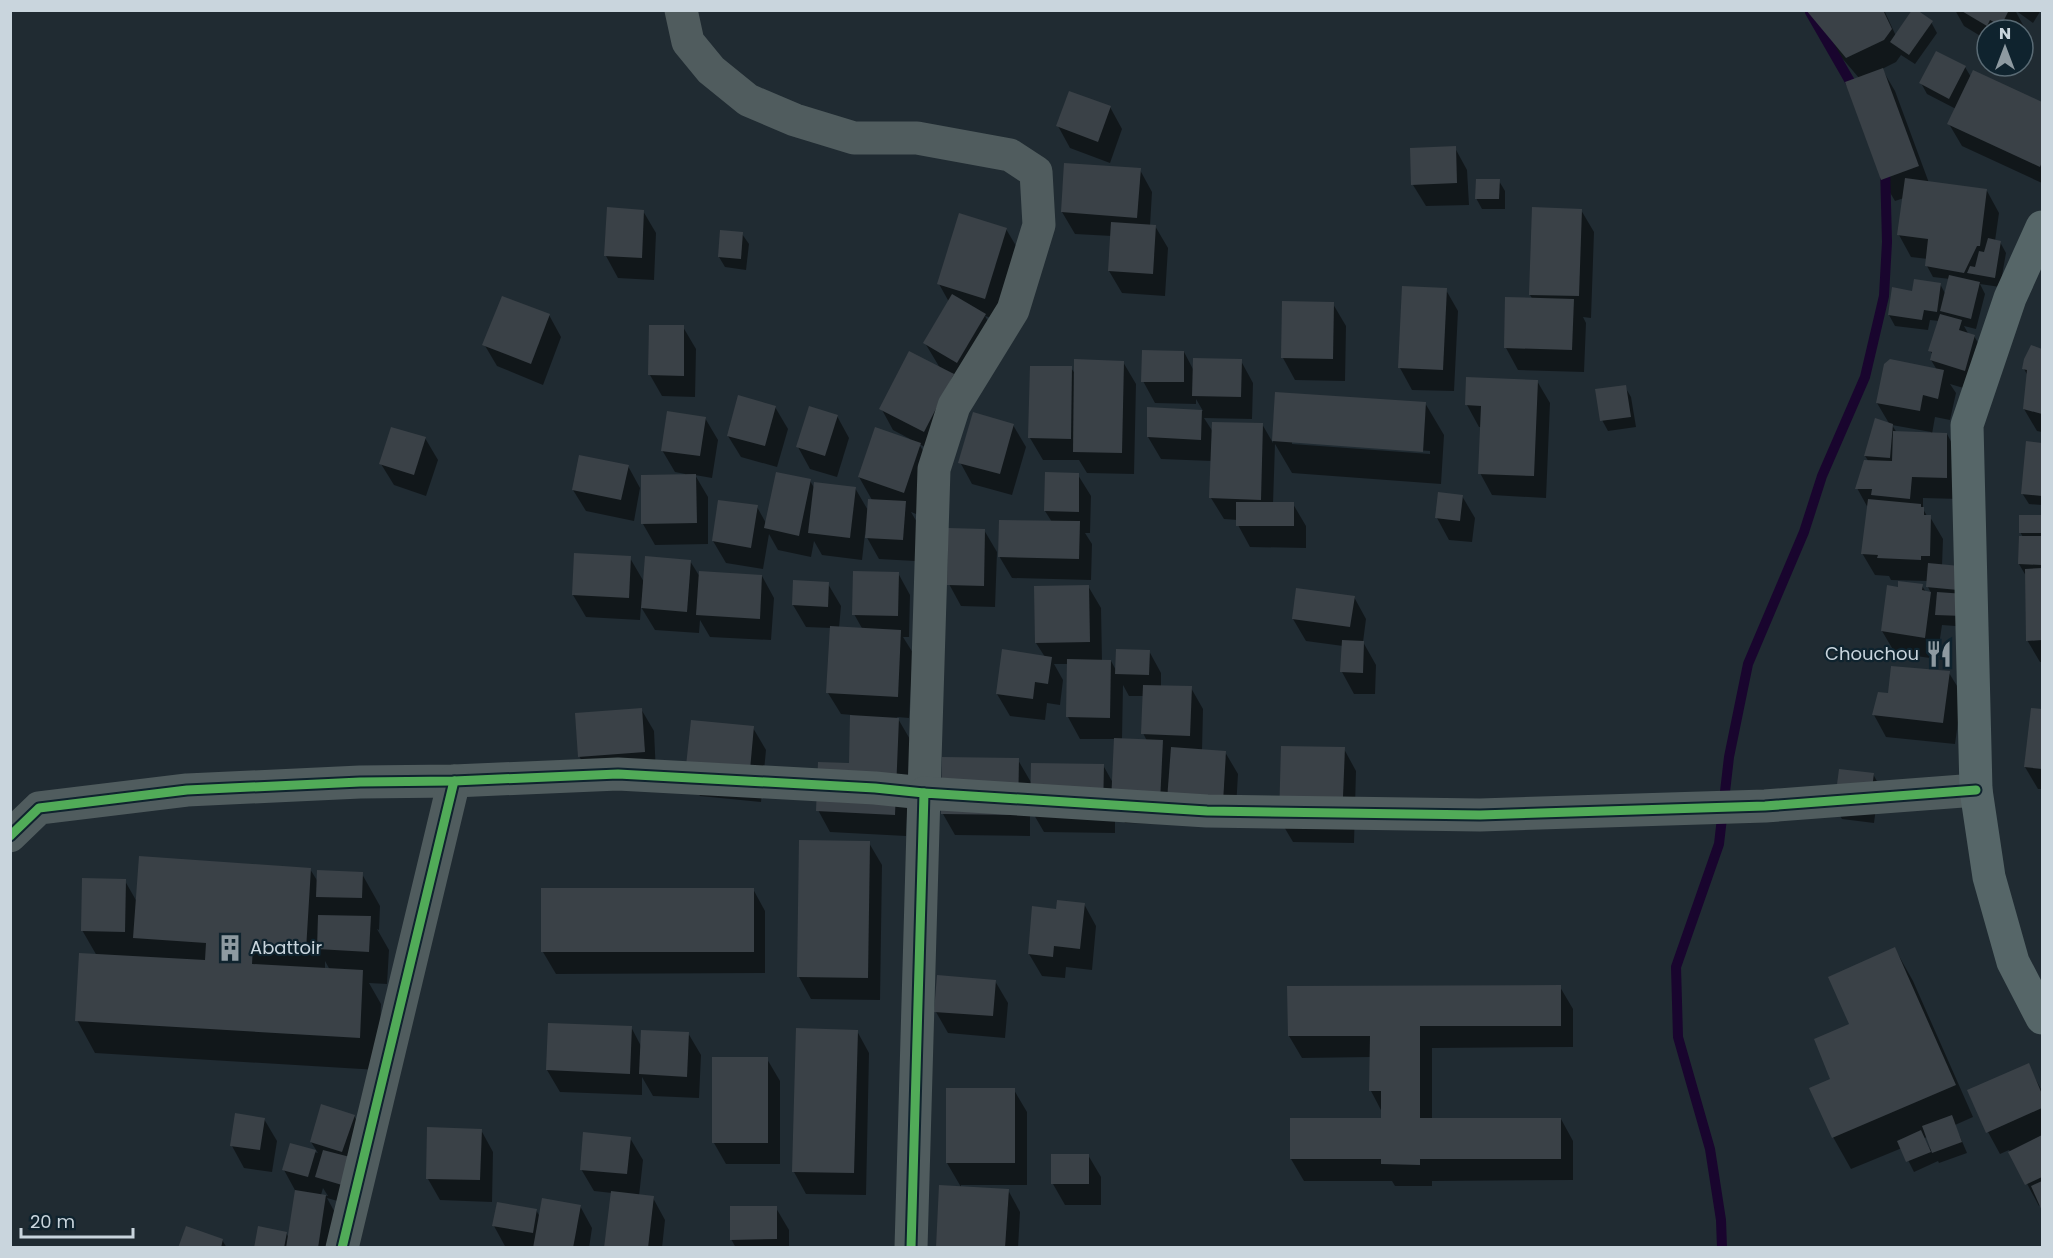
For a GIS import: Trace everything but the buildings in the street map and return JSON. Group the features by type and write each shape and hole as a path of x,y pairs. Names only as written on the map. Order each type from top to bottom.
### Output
{"main road":[{"path":"2043,227 2010,298 1967,425 1976,790 1989,877 2013,962 2043,1018"}],"street":[{"path":"681,10 688,42 711,70 748,100 795,120 854,138 917,138 1010,154 1036,172 1039,225 1013,310 954,406 934,469 911,1248"},
{"path":"10,836 39,808 187,790 618,774 875,788 924,794 1207,811 1480,815 1765,806 1976,790"},
{"path":"342,1248 454,781"}],"waterway":[{"path":"1810,12 1856,92"},
{"path":"1722,1248 1721,1220 1710,1149 1678,1037 1676,967 1719,844 1729,757 1748,664 1804,532 1822,476 1865,377 1884,296 1887,242 1885,166"}],"cycle path":[{"path":"10,836 39,808 187,790 618,774 875,788 924,793"},
{"path":"342,1248 454,781"},
{"path":"911,1248 924,793 1207,811 1480,815 1765,806 1976,790"}],"place":[{"name":"Chouchou","path":"1939,654"},
{"name":"Abattoir","path":"230,948"}]}
